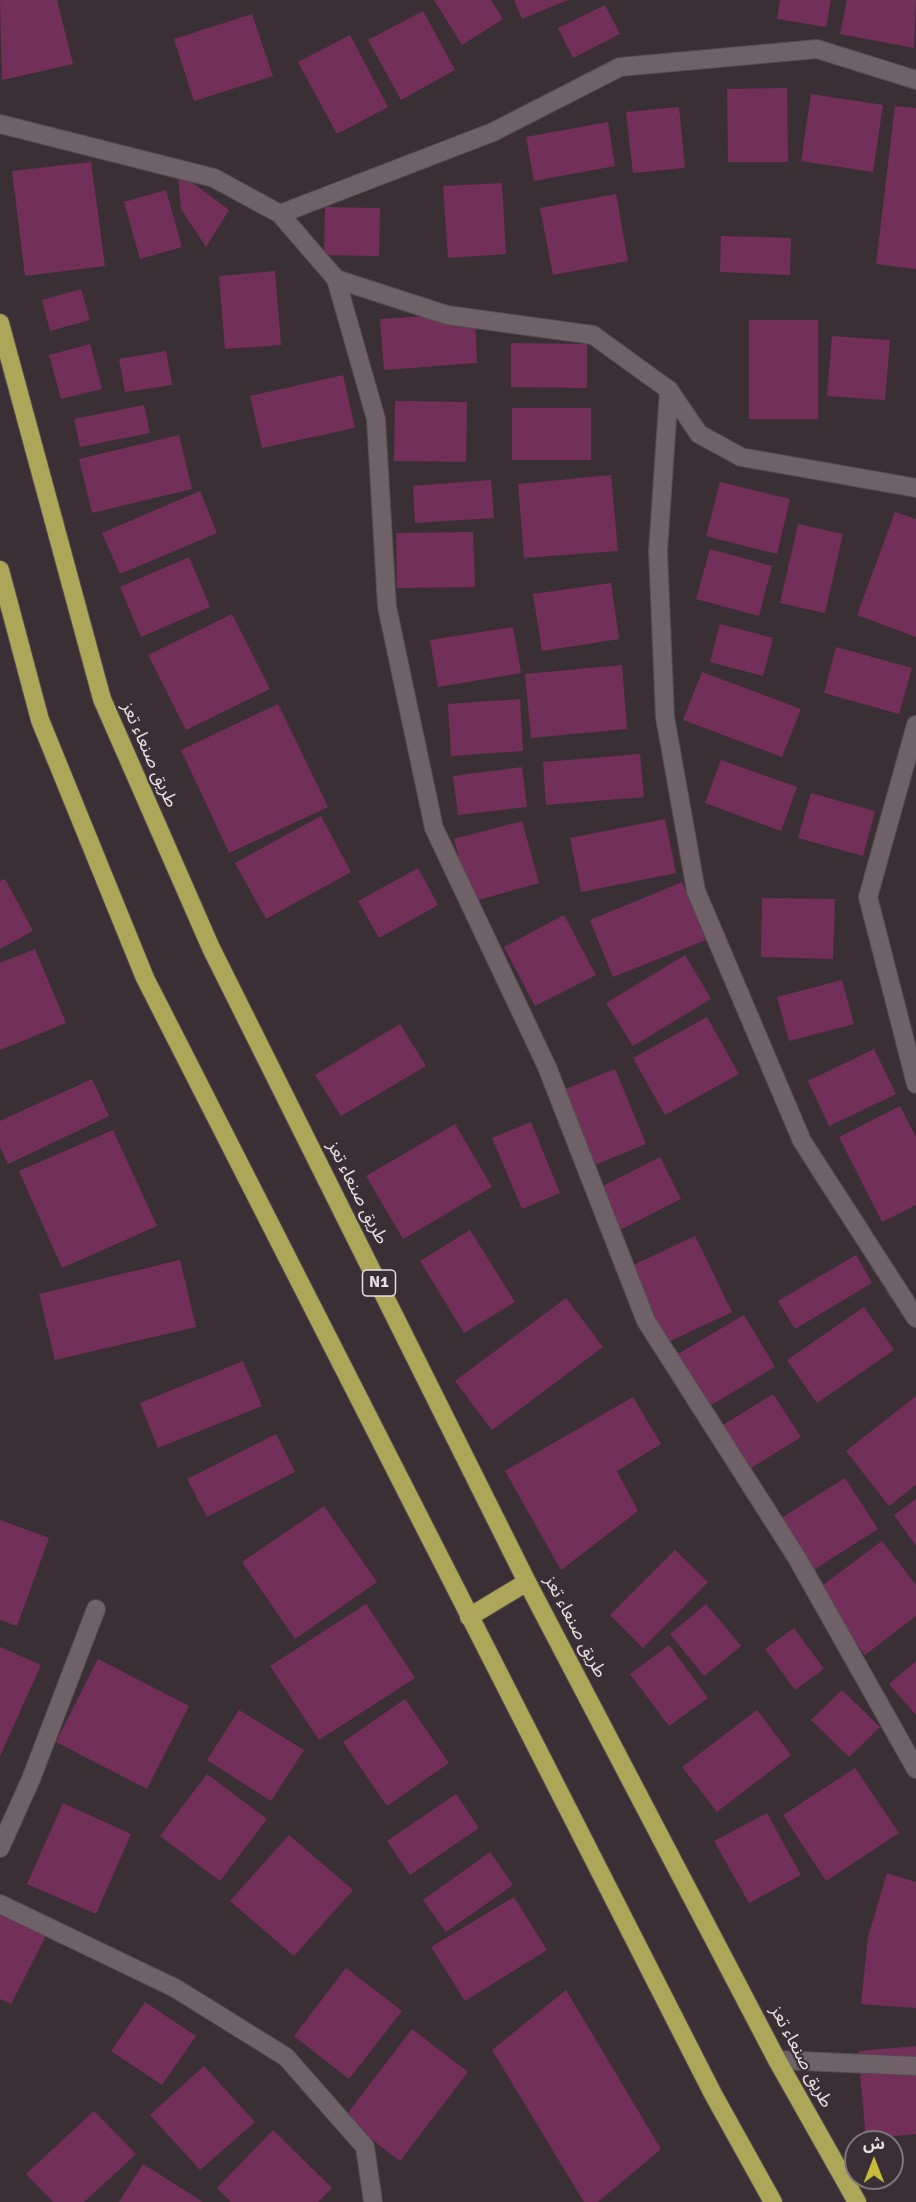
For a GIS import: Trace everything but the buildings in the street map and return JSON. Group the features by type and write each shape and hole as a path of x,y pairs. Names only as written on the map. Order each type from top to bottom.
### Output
{"highway":[{"name":"طريق صنعاء تعز","path":"0,323 102,699 211,948 527,1582 777,2060 856,2202"},
{"path":"0,570 40,720 145,978 713,2094 773,2202"},
{"path":"469,1617 527,1582"}],"street":[{"path":"280,214 493,132 620,67 817,49 916,80"},
{"path":"0,124 214,178 280,214 336,279 376,418 387,607 434,828 547,1067 646,1321 797,1558 909,1749 916,1769"},
{"path":"336,279 447,315 593,335 669,390 699,434 741,457 916,488"},
{"path":"669,390 658,551 665,717 696,891 802,1141 916,1318"},
{"path":"916,725 868,897 916,1084"},
{"path":"0,1848 31,1779 96,1609"},
{"path":"0,1904 175,1988 285,2057 365,2147 373,2202"},
{"path":"777,2060 916,2066"}]}
